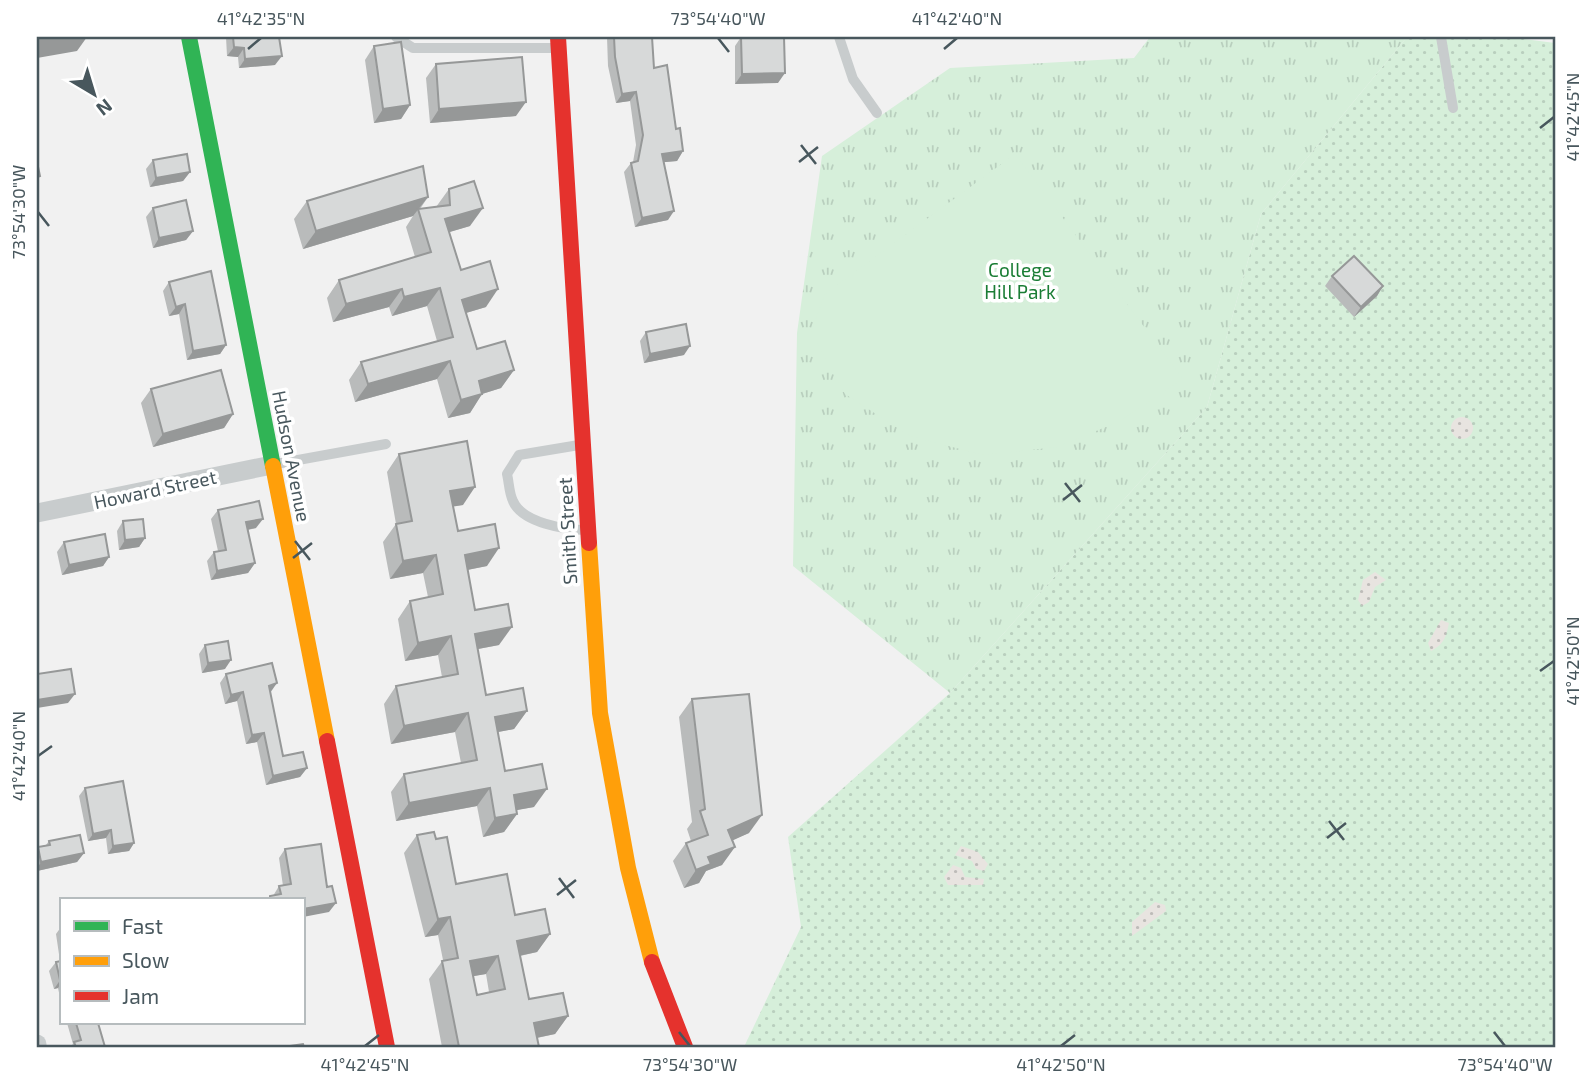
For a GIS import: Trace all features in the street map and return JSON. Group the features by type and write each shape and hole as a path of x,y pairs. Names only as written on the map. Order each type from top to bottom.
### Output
{"street":[{"name":"Hudson Avenue","path":"189,37 387,1047"},
{"name":"Smith Street","path":"559,42 600,713 628,868 648,952 685,1047"},
{"name":"Howard Street","path":"37,513 272,465"},
{"path":"666,1036 671,1014"}],"lane":[{"path":"396,37 413,48 559,42"},
{"path":"839,37 853,79 877,113"},
{"path":"1441,37 1453,108"},
{"path":"272,465 386,444"},
{"path":"583,444 519,454 507,474 513,501 521,512 562,530 588,530"}],"green space":[{"name":"College Hill Park","path":"1150,37 1407,37 1261,214 1207,407 950,693 793,566 797,333 822,156 950,68 1134,58"},
{"path":"1407,37 1509,37 1555,43 1555,1047 744,1047 801,927 788,837 950,693 1207,407 1261,214"},
{"path":"1015,154 1183,379 1118,422 1057,447 983,455 910,436 845,394 811,332 825,294"}],"sand":[{"path":"1462,417 1470,420 1473,428 1470,436 1462,439 1454,436 1451,428 1454,420"},
{"path":"1375,572 1386,580 1375,587 1369,602 1362,606 1358,600 1363,580"},
{"path":"1441,620 1449,623 1447,632 1442,643 1431,651 1428,643"},
{"path":"961,846 978,852 988,864 984,871 976,869 972,861 955,855"},
{"path":"953,865 961,868 965,877 984,879 983,885 948,885 944,877"},
{"path":"1155,902 1165,905 1166,911 1132,936 1132,922"}],"building":[{"path":"233,37 279,37 282,56 245,59 244,48 234,47"},
{"path":"614,37 652,37 654,68 667,65 676,129 680,128 683,151 662,154 674,211 642,218 631,163 638,161 643,135 636,92 622,94"},
{"path":"741,37 784,37 785,73 742,74"},
{"path":"401,42 410,105 383,109 374,46"},
{"path":"522,57 526,102 439,109 436,64"},
{"path":"187,154 190,172 156,178 153,160"},
{"path":"423,166 428,197 316,231 307,201"},
{"path":"474,181 483,208 445,219 461,270 490,261 498,289 462,300 477,349 505,341 514,370 479,381 482,394 461,400 450,361 368,384 361,362 453,337 440,288 404,297 402,289 346,304 339,280 431,252 418,209 450,205 449,189"},
{"path":"186,200 193,231 159,238 153,208"},
{"path":"1354,256 1383,286 1361,307 1332,276"},
{"path":"211,271 226,345 193,351 185,304 176,307 169,282"},
{"path":"686,324 690,346 650,354 646,332"},
{"path":"221,370 233,414 163,434 151,389"},
{"path":"467,441 475,487 450,491 458,531 495,524 499,548 465,555 475,610 508,604 512,627 475,634 486,695 523,688 527,711 495,717 505,771 542,764 547,789 514,795 517,814 495,818 490,788 409,803 404,774 477,760 468,713 404,726 396,686 458,674 451,636 418,643 410,601 443,594 436,555 403,561 396,524 412,521 399,454"},
{"path":"259,501 263,519 246,522 255,563 217,571 214,552 226,550 218,510"},
{"path":"143,519 145,538 125,540 123,521"},
{"path":"105,534 109,557 69,565 64,542"},
{"path":"228,641 231,660 208,663 205,645"},
{"path":"272,663 277,683 269,686 283,756 303,752 307,768 273,776 264,733 252,735 243,692 231,695 226,674"},
{"path":"71,669 75,694 37,700 37,674"},
{"path":"749,694 762,815 728,830 735,847 708,857 711,864 696,870 686,843 708,835 700,811 705,809 692,699"},
{"path":"123,781 134,843 113,846 111,830 93,834 85,788"},
{"path":"434,832 436,839 447,837 456,884 507,874 515,915 545,909 550,934 517,941 529,999 563,993 568,1016 534,1023 539,1047 459,1047 442,961 458,958 450,917 438,919 417,835","holes":["498,956 505,989 477,995 470,961"]},
{"path":"80,835 84,853 41,862 38,847 50,845 49,841"},
{"path":"321,844 327,887 332,886 336,903 304,909 304,898 270,898 281,894 279,886 291,884 285,849"},
{"path":"60,961 60,980 56,962"},
{"path":"76,1024 98,1024 105,1047 76,1047 74,1042 81,1040"},
{"path":"303,1044 304,1047 283,1047"}],"traffic: fast":[{"path":"189,37 273,466"}],"traffic: slow":[{"path":"273,466 327,741"},
{"path":"589,543 600,713 628,868 652,962"}],"traffic: jam":[{"path":"558,37 589,543"},
{"path":"327,741 387,1047"},
{"path":"652,962 685,1047"}]}
